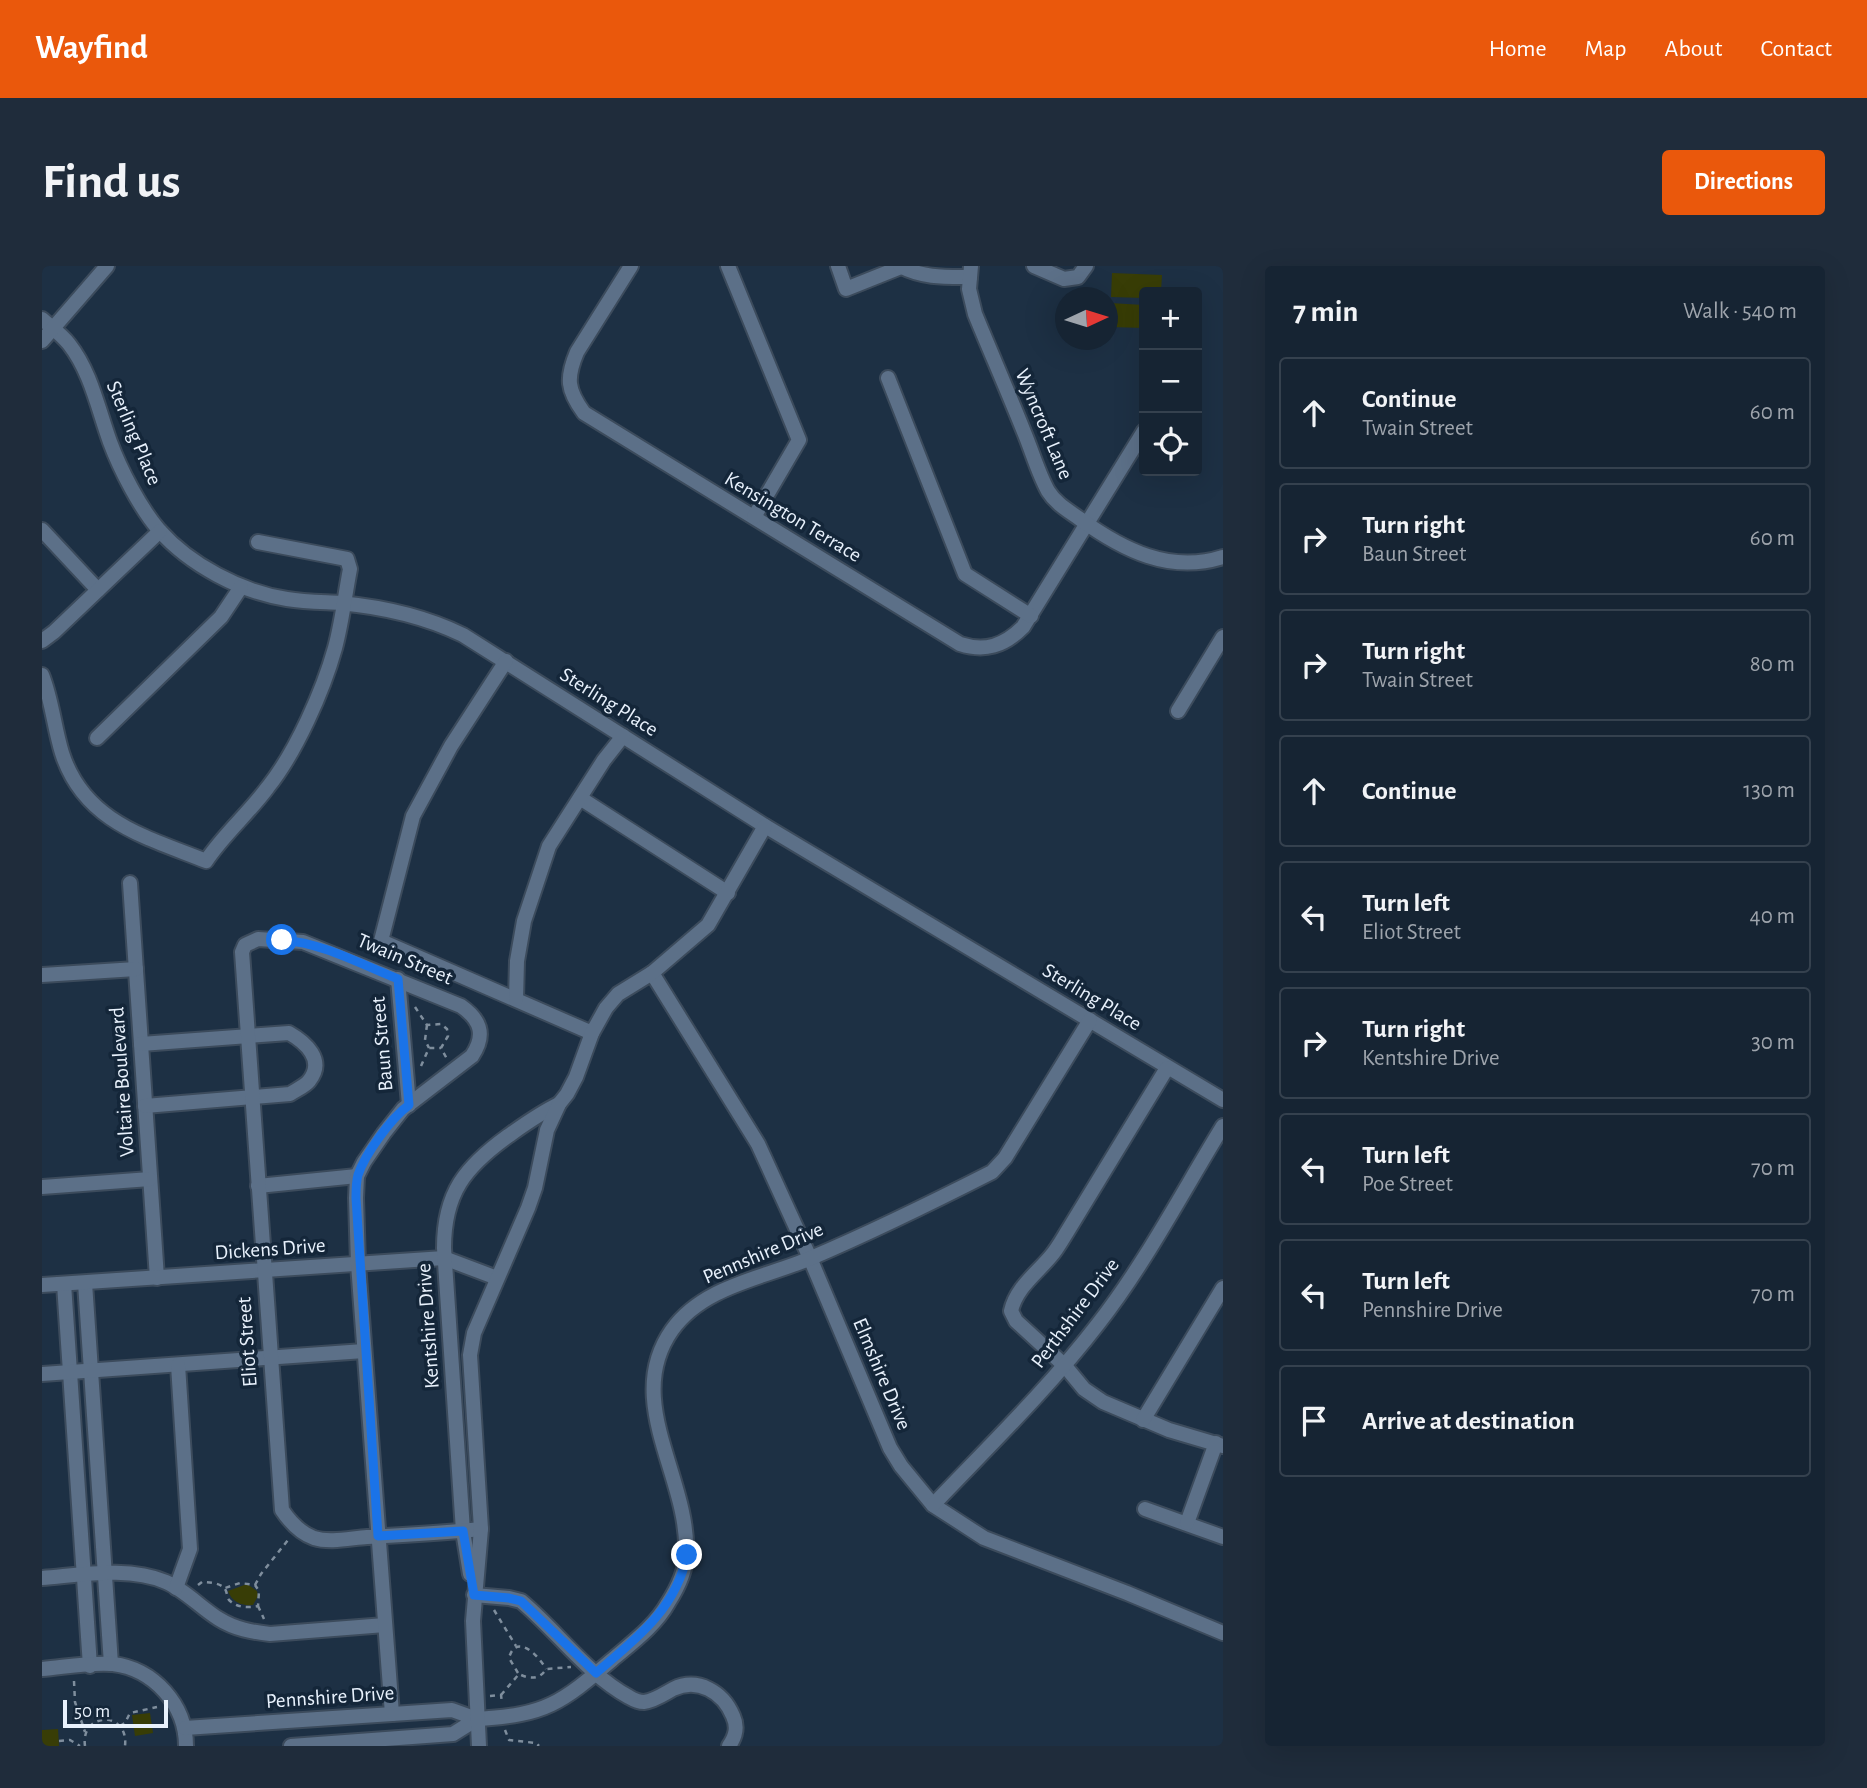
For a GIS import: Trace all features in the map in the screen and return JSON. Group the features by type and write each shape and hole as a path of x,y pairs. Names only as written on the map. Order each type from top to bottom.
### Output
{"street":[{"path":"42,341 48,324 107,266"},
{"name":"Kensington Terrace","path":"631,266 577,352 569,378 571,393 584,413 960,644 974,648 990,648 1003,644 1014,636 1031,616 1139,439"},
{"path":"728,266 799,440 754,517"},
{"path":"838,266 846,289 901,266 933,277 971,272"},
{"path":"1034,266 1064,279 1078,277 1086,266"},
{"name":"Wyncroft Lane","path":"971,272 969,289 975,314 1049,492 1058,503 1140,555 1163,562 1191,564 1223,557"},
{"name":"Sterling Place","path":"48,324 68,343 83,367 118,460 148,515 160,531 202,566 241,587 286,599 343,604 417,616 440,624 506,661 765,825 1223,1101"},
{"path":"888,378 965,574 1031,616"},
{"path":"42,530 98,590"},
{"path":"42,641 160,531"},
{"path":"42,675 50,694 62,752 72,776 86,798 105,816 130,831 206,861 269,787 286,761 325,680 336,645 349,569 347,559 258,542"},
{"path":"97,738 221,617 241,587"},
{"path":"1178,711 1223,637"},
{"path":"506,661 451,746 413,817 381,941 592,1033"},
{"path":"516,999 517,961 524,921 538,873 549,846 623,736"},
{"path":"580,798 728,893"},
{"name":"Kentshire Drive","path":"479,1746 474,1595 481,1529 470,1355 478,1320 528,1208 547,1130 559,1104 568,1094 592,1033 606,1008 618,994 652,974 708,925 765,825"},
{"name":"Voltaire Boulevard","path":"130,883 157,1278"},
{"name":"Twain Street","path":"243,960 245,945 258,939 303,942 461,1006 479,1026 479,1046 472,1056 409,1105 384,1133 358,1177 358,1264 392,1714"},
{"name":"Eliot Street","path":"243,960 279,1496 282,1510 298,1529"},
{"path":"42,975 136,969"},
{"name":"Elmshire Drive","path":"652,974 758,1144 810,1258 890,1448 933,1505 984,1538 1223,1633"},
{"name":"Baun Street","path":"398,979 409,1105"},
{"name":"Pennshire Drive","path":"185,1728 452,1710 477,1719 514,1716 540,1710 571,1694 656,1620 676,1588 684,1566 686,1542 681,1509 652,1393 657,1358 664,1343 687,1313 710,1295 810,1258 992,1172 1005,1158 1090,1020"},
{"path":"141,1044 289,1033 305,1042 314,1055 314,1069 309,1081 290,1094 145,1106"},
{"path":"1167,1068 1053,1254 1014,1299 1011,1311 1016,1321 1065,1366 1084,1388 1103,1402 1143,1420 1221,1445 1187,1523"},
{"name":"Kentshire Drive","path":"474,1595 463,1531 444,1258 449,1208 470,1167 485,1152 538,1114 559,1104"},
{"name":"Perthshire Drive","path":"933,1505 1065,1366 1101,1321 1128,1282 1223,1126"},
{"path":"258,1186 358,1177"},
{"path":"42,1187 150,1179"},
{"name":"Dickens Drive","path":"42,1286 444,1258 497,1278"},
{"path":"85,1283 111,1664"},
{"path":"64,1284 90,1666"},
{"path":"1143,1420 1223,1288"},
{"path":"42,1374 365,1351"},
{"path":"176,1588 190,1549 178,1365"},
{"path":"1145,1508 1223,1537"},
{"path":"298,1529 313,1538 326,1540 481,1529"},
{"path":"42,1578 105,1574 151,1577 168,1582 220,1620 236,1628 254,1632 270,1634 385,1625"},
{"path":"474,1595 521,1601 596,1673 626,1696 639,1702 648,1702 688,1684 711,1689 726,1704 735,1721 736,1731 729,1746"},
{"path":"42,1669 111,1664 133,1669 160,1687 174,1704 185,1728 186,1746"},
{"name":"Pennshire Drive","path":"293,1746 453,1734 477,1719"},
{"path":"292,1720 293,1746"}],"path":[{"path":"398,979 427,1025 425,1040 429,1048"},
{"path":"427,1025 441,1024 447,1029 448,1036 441,1048"},
{"path":"407,1085 417,1075 429,1048"},
{"path":"429,1048 441,1048"},
{"path":"441,1048 454,1071"},
{"path":"255,1585 298,1529"},
{"path":"190,1597 202,1582 218,1584 225,1588 229,1600 236,1605 250,1608 258,1606 259,1591 255,1585 240,1583 225,1588"},
{"path":"495,1597 494,1612 516,1646"},
{"path":"546,1669 534,1653 525,1647 516,1646 512,1649 509,1658 519,1674 528,1678 538,1677 546,1669 576,1667 584,1661"},
{"path":"73,1667 75,1702 85,1734 85,1746"},
{"path":"501,1695 519,1674"},
{"path":"120,1726 125,1723 130,1713 157,1707"},
{"path":"85,1734 88,1727 100,1720 114,1722 120,1726 125,1746"},
{"path":"59,1741 70,1740 80,1746"}],"green space":[{"path":"1112,273 1162,275 1161,287 1139,287 1139,298 1118,297 1118,287 1111,287"},
{"path":"1118,303 1139,305 1139,328 1118,327"},
{"path":"247,1584 257,1591 258,1596 253,1605 238,1602 228,1591"},
{"path":"150,1713 153,1733 135,1736 132,1715"},
{"path":"58,1729 59,1746 42,1746 42,1730"}],"route":[{"path":"282,940 303,942 327,950 398,979 409,1105 384,1133 365,1162 358,1177 356,1198 358,1264 378,1536 463,1531 474,1595 521,1601 596,1673 656,1620 676,1588 687,1555"}]}
